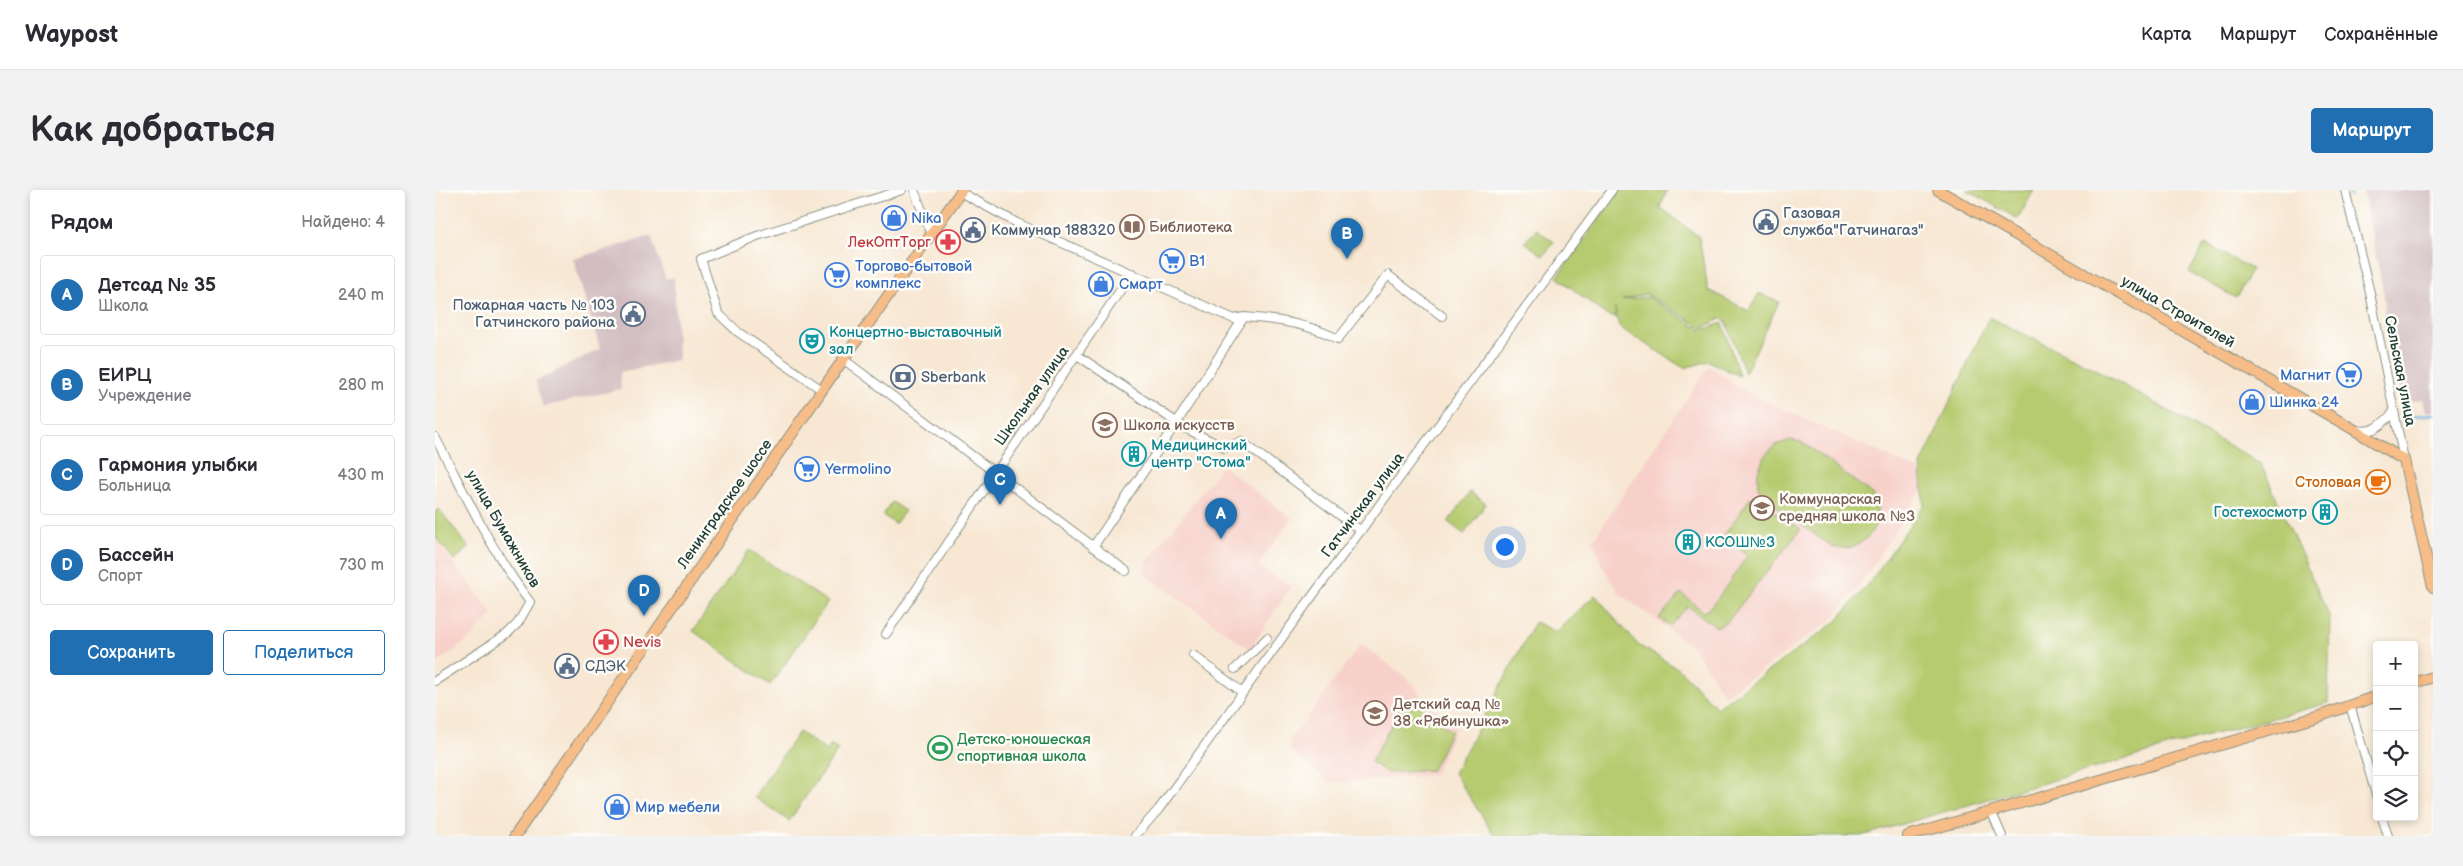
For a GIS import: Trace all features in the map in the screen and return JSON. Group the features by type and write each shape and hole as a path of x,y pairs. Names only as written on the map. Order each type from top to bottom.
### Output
{"main road":[{"name":"улица Строителей","path":"1938,190 2353,428 2404,460"},
{"name":"Ленинградское шоссе","path":"515,836 821,390 961,191"},
{"name":"Сельская улица","path":"2404,460 2433,587"},
{"path":"2418,682 2433,677"},
{"path":"1908,836 2320,716 2373,697"}],"street":[{"path":"821,390 737,332 718,313 701,259 757,236 902,190"},
{"path":"913,190 931,233"},
{"name":"Гатчинская улица","path":"1135,836 1159,809 1242,692 1612,190"},
{"name":"Сельская улица","path":"2345,190 2370,293 2404,460"},
{"path":"961,191 1017,223 1235,319 1244,317 1269,319 1321,330 1339,339 1388,275 1442,316"},
{"name":"Школьная улица","path":"886,634 1131,273"},
{"path":"1093,547 1177,422 1244,317"},
{"path":"1077,355 1198,435 1225,448 1241,441 1361,531"},
{"path":"843,359 995,475 1126,571"},
{"path":"2353,428 2371,431 2379,427 2393,413"},
{"name":"улица Бумажников","path":"435,437 503,564 531,602 507,634 435,681"},
{"path":"1235,669 1267,638"},
{"path":"1193,655 1242,692"},
{"path":"2350,705 2373,784"},
{"path":"1992,813 2003,836"},
{"path":"2383,821 2388,836"}],"shaded area":[{"path":"2363,190 2433,190 2433,411 2426,412 2423,399 2404,402 2384,314 2385,301"},
{"name":"Пожарная часть № 103 Гатчинского района","path":"651,236 666,279 674,277 678,360 620,372 621,389 543,407 536,381 600,349 573,259"},
{"name":"Коммунарская средняя школа №3","path":"1709,366 1744,391 1931,476 1855,592 1830,621 1725,696 1693,647 1620,594 1602,566 1593,540"},
{"path":"1222,466 1292,518 1258,565 1291,586 1250,649 1143,573 1148,560"},
{"path":"435,539 493,614 467,641 435,664"},
{"name":"Детский сад № 38 «Рябинушка»","path":"1361,644 1408,679 1422,699 1456,727 1435,775 1330,783 1291,751 1289,742"}],"green space":[{"path":"1620,190 1667,190 1660,207 1699,237 1708,290 1749,311 1759,293 1779,302 1745,373 1726,321 1722,318 1702,328 1646,294 1622,300 1648,297 1701,330 1723,323 1739,376 1709,361 1684,368 1619,327 1615,308 1616,318 1606,315 1557,277"},
{"path":"1967,190 2034,190 2018,219"},
{"path":"1536,229 1554,242 1543,256 1525,242"},
{"path":"2205,244 2252,269 2236,298 2189,272"},
{"path":"1989,317 2090,366 2261,464 2330,618 2328,703 2178,744 1861,836 1495,836 1454,773 1535,622 1556,632 1595,595 1638,645 1679,669 1717,708 1836,622 1870,582 1924,505 1921,465"},
{"path":"1790,440 1801,442 1872,494 1877,516 1875,526 1863,541 1854,546 1844,548 1832,547 1762,496 1758,486 1758,472 1765,455 1776,445"},
{"path":"1470,492 1486,504 1464,534 1448,522"},
{"path":"1751,497 1801,529 1727,622 1716,627 1688,606 1670,626 1659,618 1681,593 1704,612 1713,605 1748,555 1723,537"},
{"path":"892,502 905,511 895,524 883,515"},
{"path":"439,509 469,548 454,560 435,536 435,512"},
{"path":"749,550 828,602 770,685 693,631"},
{"path":"1407,697 1451,731 1432,770 1388,773 1371,762"},
{"path":"799,732 827,751 831,745 838,750 789,821 754,797"}],"waterway":[{"path":"2349,190 2350,196"},
{"path":"2408,417 2433,414"}],"place":[{"name":"Nika","path":"894,218"},
{"name":"Газовая служба\"Гатчинагаз\"","path":"1766,222"},
{"name":"Библиотека","path":"1132,227"},
{"name":"Коммунар 188320","path":"973,230"},
{"name":"ЛекОптТорг","path":"948,242"},
{"name":"ЕИРЦ","path":"1347,259"},
{"name":"B1","path":"1172,261"},
{"name":"Торгово-бытовой комплекс","path":"837,275"},
{"name":"Смарт","path":"1101,284"},
{"name":"Пожарная часть № 103 Гатчинского района","path":"633,314"},
{"name":"Концертно-выставочный зал","path":"812,341"},
{"name":"Магнит","path":"2349,375"},
{"name":"Sberbank","path":"903,377"},
{"name":"Шинка 24","path":"2252,402"},
{"name":"Школа искусств","path":"1105,425"},
{"name":"Медицинский центр \"Стома\"","path":"1134,454"},
{"name":"Yermolino","path":"807,469"},
{"name":"Столовая","path":"2378,482"},
{"name":"Гармония улыбки","path":"1000,505"},
{"name":"Коммунарская средняя школа №3","path":"1762,508"},
{"name":"Гостехосмотр","path":"2325,512"},
{"name":"Детсад № 35","path":"1221,539"},
{"name":"КСОШ№3","path":"1688,542"},
{"name":"Бассейн","path":"644,616"},
{"name":"Nevis","path":"606,642"},
{"name":"СДЭК","path":"567,666"},
{"name":"Детский сад № 38 «Рябинушка»","path":"1375,713"},
{"name":"Детско-юношеская спортивная школа","path":"940,748"},
{"name":"Мир мебели","path":"617,807"}]}
